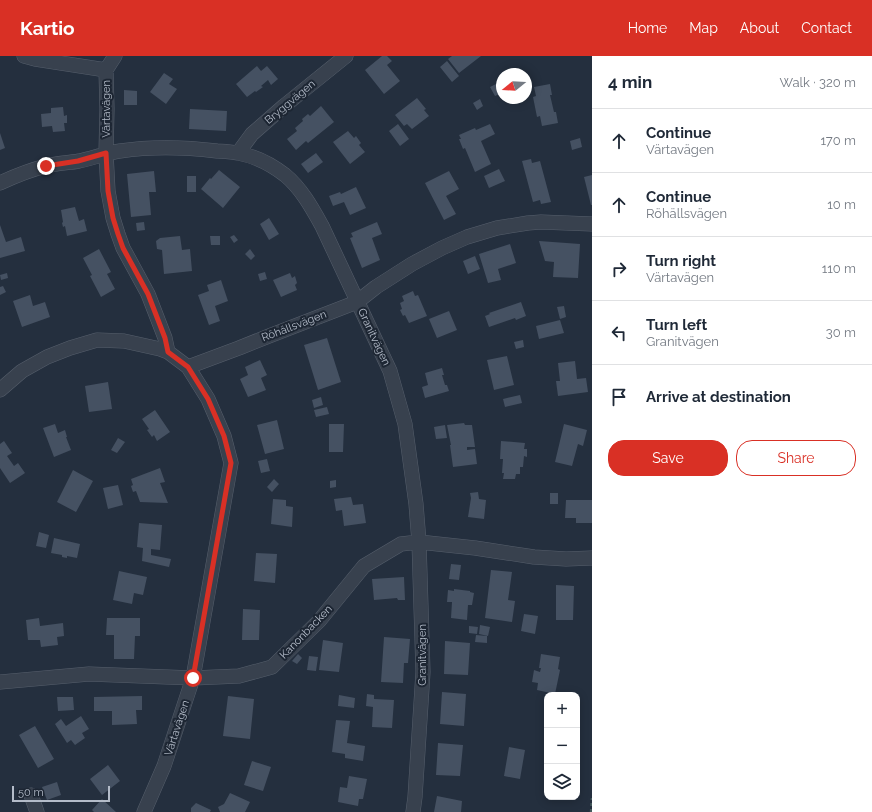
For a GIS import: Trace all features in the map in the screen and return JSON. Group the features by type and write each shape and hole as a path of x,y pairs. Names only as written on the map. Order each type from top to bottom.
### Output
{"street":[{"name":"Värtavägen","path":"24,56 106,70"},
{"name":"Värtavägen","path":"115,56 106,70 106,153 108,191 113,218 123,248 148,294 165,338 168,352"},
{"name":"Bryggvägen","path":"238,153 252,134 346,56"},
{"name":"Granitvägen","path":"0,183 17,175 46,166 78,161 106,153 183,147 238,153 255,158 285,175 297,187 310,204 322,226 390,371 405,424 416,504 419,542 423,672 413,812"},
{"name":"Röhällsvägen","path":"188,367 357,302 376,287 412,264 467,237 497,228 528,223 541,222 592,224"},
{"path":"0,390 22,371 47,357 97,340 124,341 160,349 168,352 188,367"},
{"name":"Värtavägen","path":"144,812 164,766 193,678 231,463 224,436 208,399 188,367"},
{"name":"Kanonbacken","path":"0,682 89,674 193,678 239,676 272,667 319,621 364,566 401,544 419,542 475,548 534,557 566,559 592,558"},
{"path":"31,795 37,812"}],"path":[{"path":"591,812 592,798"}],"building":[{"path":"382,56 387,56 392,61 387,65 400,81 384,94 365,70"},
{"path":"452,56 481,56 459,73 448,59"},
{"path":"447,61 459,76 452,82 440,67"},
{"path":"257,66 261,71 267,66 278,79 271,85 268,80 261,86 263,87 247,97 236,84"},
{"path":"164,73 173,79 169,84 177,89 166,104 150,92"},
{"path":"496,84 496,96 495,96 490,87"},
{"path":"550,84 552,95 550,95 558,123 542,126 540,116 537,117 533,97 536,96 534,87"},
{"path":"124,90 137,91 137,105 124,105"},
{"path":"417,98 426,109 424,110 429,116 412,129 407,124 404,126 395,115"},
{"path":"480,99 483,106 477,110 473,103"},
{"path":"321,106 334,122 308,143 306,141 296,150 287,139 297,131 295,128 303,121 302,119 308,114 310,116"},
{"path":"63,107 64,116 67,115 67,123 64,123 65,131 53,132 52,126 42,127 41,114 51,113 51,108"},
{"path":"190,109 227,111 226,131 189,129"},
{"path":"398,124 409,139 400,146 389,131"},
{"path":"490,124 495,134 481,141 491,164 475,172 465,148 463,149 459,135 475,128 476,130"},
{"path":"348,131 354,138 356,136 361,143 359,145 365,152 350,164 333,142"},
{"path":"0,133 5,148 0,150"},
{"path":"580,138 582,147 572,150 570,141"},
{"path":"316,153 323,162 308,173 301,164"},
{"path":"531,159 532,163 540,161 551,202 541,204 540,200 533,202 522,161"},
{"path":"499,169 505,181 489,188 484,176"},
{"path":"219,170 240,187 223,208 201,189"},
{"path":"154,171 156,192 149,192 151,215 131,217 127,174"},
{"path":"449,171 459,189 446,196 456,214 444,220 425,183"},
{"path":"592,175 592,205 591,205 584,177"},
{"path":"187,176 196,176 196,192 187,192"},
{"path":"356,187 366,208 350,215 344,202 333,206 329,196 340,192 341,194"},
{"path":"75,207 79,221 84,219 87,231 67,236 65,226 63,227 62,223 61,210"},
{"path":"269,218 279,234 269,240 260,224"},
{"path":"144,222 145,230 137,231 136,223"},
{"path":"377,222 382,234 372,238 380,260 362,268 350,238 353,237 351,233"},
{"path":"0,225 6,242 21,237 25,251 0,258"},
{"path":"234,235 238,240 234,243 230,237"},
{"path":"180,236 182,250 190,249 192,271 164,274 162,250 157,249 156,241 160,238"},
{"path":"210,236 220,236 220,245 211,245"},
{"path":"539,241 580,244 578,278 553,277 554,262 545,261"},
{"path":"510,244 516,263 498,269 501,280 488,283 479,254"},
{"path":"99,249 111,272 107,274 115,289 101,297 83,258"},
{"path":"250,249 255,256 251,260 245,254"},
{"path":"475,256 480,269 468,274 463,261"},
{"path":"265,272 267,279 260,281 258,274"},
{"path":"7,273 8,278 1,280 0,275"},
{"path":"290,273 292,278 295,276 297,283 295,285 297,290 281,297 273,280"},
{"path":"221,280 228,301 215,306 220,321 209,325 198,295 209,291 207,285"},
{"path":"3,286 6,292 0,295 0,287"},
{"path":"413,291 415,296 418,295 427,316 409,323 405,315 403,316 400,310 402,309 400,303 404,301 402,296"},
{"path":"30,295 33,306 45,302 50,317 22,327 13,301"},
{"path":"521,302 526,316 516,320 515,318 489,327 485,316 490,314 489,313"},
{"path":"564,306 566,317 560,319 557,307"},
{"path":"449,311 457,330 437,338 429,319"},
{"path":"560,320 564,333 539,339 536,326"},
{"path":"327,338 341,382 318,390 304,345"},
{"path":"523,340 524,347 516,349 514,342"},
{"path":"507,356 514,385 494,390 487,360"},
{"path":"260,360 267,375 261,378 266,390 248,397 240,379 248,375 245,367"},
{"path":"575,361 577,379 586,378 588,392 558,396 556,381 560,381 558,363"},
{"path":"442,368 444,375 442,375 445,385 447,385 449,391 425,398 422,387 428,385 425,373"},
{"path":"108,382 112,409 89,412 85,386"},
{"path":"520,395 522,403 505,407 503,399"},
{"path":"321,397 323,405 314,408 312,400"},
{"path":"327,407 329,414 316,417 314,410"},
{"path":"155,410 170,432 157,441 154,435 152,437 147,430 149,429 142,419"},
{"path":"277,420 284,449 265,454 257,425"},
{"path":"464,423 465,425 472,425 475,447 467,447 467,450 475,449 477,464 453,467 447,425"},
{"path":"55,424 58,433 65,430 71,450 54,457 43,428"},
{"path":"329,424 344,424 343,452 329,452"},
{"path":"564,424 587,430 583,446 578,444 572,466 555,462"},
{"path":"445,425 447,438 436,439 434,427"},
{"path":"118,438 125,442 117,453 111,450"},
{"path":"4,441 12,453 7,456 14,466 18,463 25,473 10,483 0,468 0,444"},
{"path":"501,441 525,443 524,449 527,449 527,457 524,456 523,467 520,467 520,474 516,474 515,479 503,479 503,459 500,459"},
{"path":"267,459 270,471 261,473 258,461"},
{"path":"160,468 165,482 160,483 168,503 140,502 136,491 133,492 131,479"},
{"path":"73,470 93,481 76,512 57,502"},
{"path":"274,479 279,484 272,492 267,487"},
{"path":"336,480 336,487 330,488 330,481"},
{"path":"118,485 123,505 108,509 103,488"},
{"path":"478,492 479,499 486,500 484,519 468,517 471,498 470,493"},
{"path":"550,493 558,493 558,504 550,504"},
{"path":"351,497 353,505 363,504 366,523 344,526 342,510 336,511 334,499"},
{"path":"273,499 286,500 286,506 293,507 292,527 271,524"},
{"path":"566,500 592,500 592,523 576,523 576,518 565,518"},
{"path":"139,523 162,525 160,550 151,549 151,555 171,559 169,567 142,561 143,548 137,547"},
{"path":"39,532 49,535 46,548 36,546"},
{"path":"54,538 80,544 77,558 67,556 67,558 62,557 62,555 51,553"},
{"path":"256,553 277,554 275,583 254,581"},
{"path":"451,564 461,565 459,580 449,579"},
{"path":"491,570 512,572 508,600 515,601 512,622 485,618"},
{"path":"119,571 147,577 143,595 134,593 132,604 113,600"},
{"path":"404,577 405,600 398,600 397,598 374,600 372,579"},
{"path":"556,585 574,586 573,620 556,620"},
{"path":"454,589 474,593 472,605 468,605 467,620 451,618 452,602 447,602 448,590 454,591"},
{"path":"243,609 260,610 259,640 242,640"},
{"path":"524,614 538,616 535,634 521,631"},
{"path":"39,618 40,626 63,623 64,636 57,637 58,645 41,647 40,640 28,640 26,620"},
{"path":"107,618 140,618 140,636 135,636 134,659 114,659 114,635 106,635"},
{"path":"480,625 490,627 488,636 479,634"},
{"path":"469,626 478,627 477,634 469,633"},
{"path":"476,635 487,636 487,643 475,642"},
{"path":"384,637 410,639 408,663 404,663 403,683 381,682"},
{"path":"323,640 343,643 339,672 319,670"},
{"path":"445,641 470,643 468,675 444,674"},
{"path":"298,654 302,658 297,664 292,661"},
{"path":"541,654 560,657 558,669 560,670 555,692 537,690 538,683 532,682 534,670 540,672 541,668 539,668"},
{"path":"309,656 318,657 316,671 307,670"},
{"path":"442,692 466,694 464,726 440,724"},
{"path":"367,694 374,695 374,699 394,700 392,728 372,727 373,707 366,706"},
{"path":"339,695 355,698 354,708 338,706"},
{"path":"142,696 142,710 136,710 137,724 112,725 112,711 94,711 94,697"},
{"path":"228,696 254,699 250,739 223,736"},
{"path":"57,697 73,697 74,710 58,711"},
{"path":"81,716 89,729 82,733 85,738 75,745 71,740 67,743 55,724 61,719 66,726"},
{"path":"336,720 350,721 347,743 365,746 363,761 345,758 345,754 332,752"},
{"path":"35,726 54,759 38,768 19,735"},
{"path":"438,743 463,745 460,776 436,775"},
{"path":"509,747 525,750 520,779 504,776"},
{"path":"252,761 271,767 263,791 244,785"},
{"path":"108,765 120,781 102,795 90,779"},
{"path":"349,776 367,779 363,799 359,799 358,806 338,802 340,787 347,788"},
{"path":"57,782 61,795 47,800 42,787"},
{"path":"230,793 250,802 245,812 220,812 218,807 224,804"},
{"path":"437,796 462,801 461,812 434,812"},
{"path":"102,799 116,812 94,812 92,810"},
{"path":"196,803 211,810 210,812 191,812 191,808"}],"route":[{"path":"46,166 78,161 106,153 108,191 113,218 123,248 148,294 165,338 168,352 188,367 208,399 224,436 231,463 193,678"}]}
